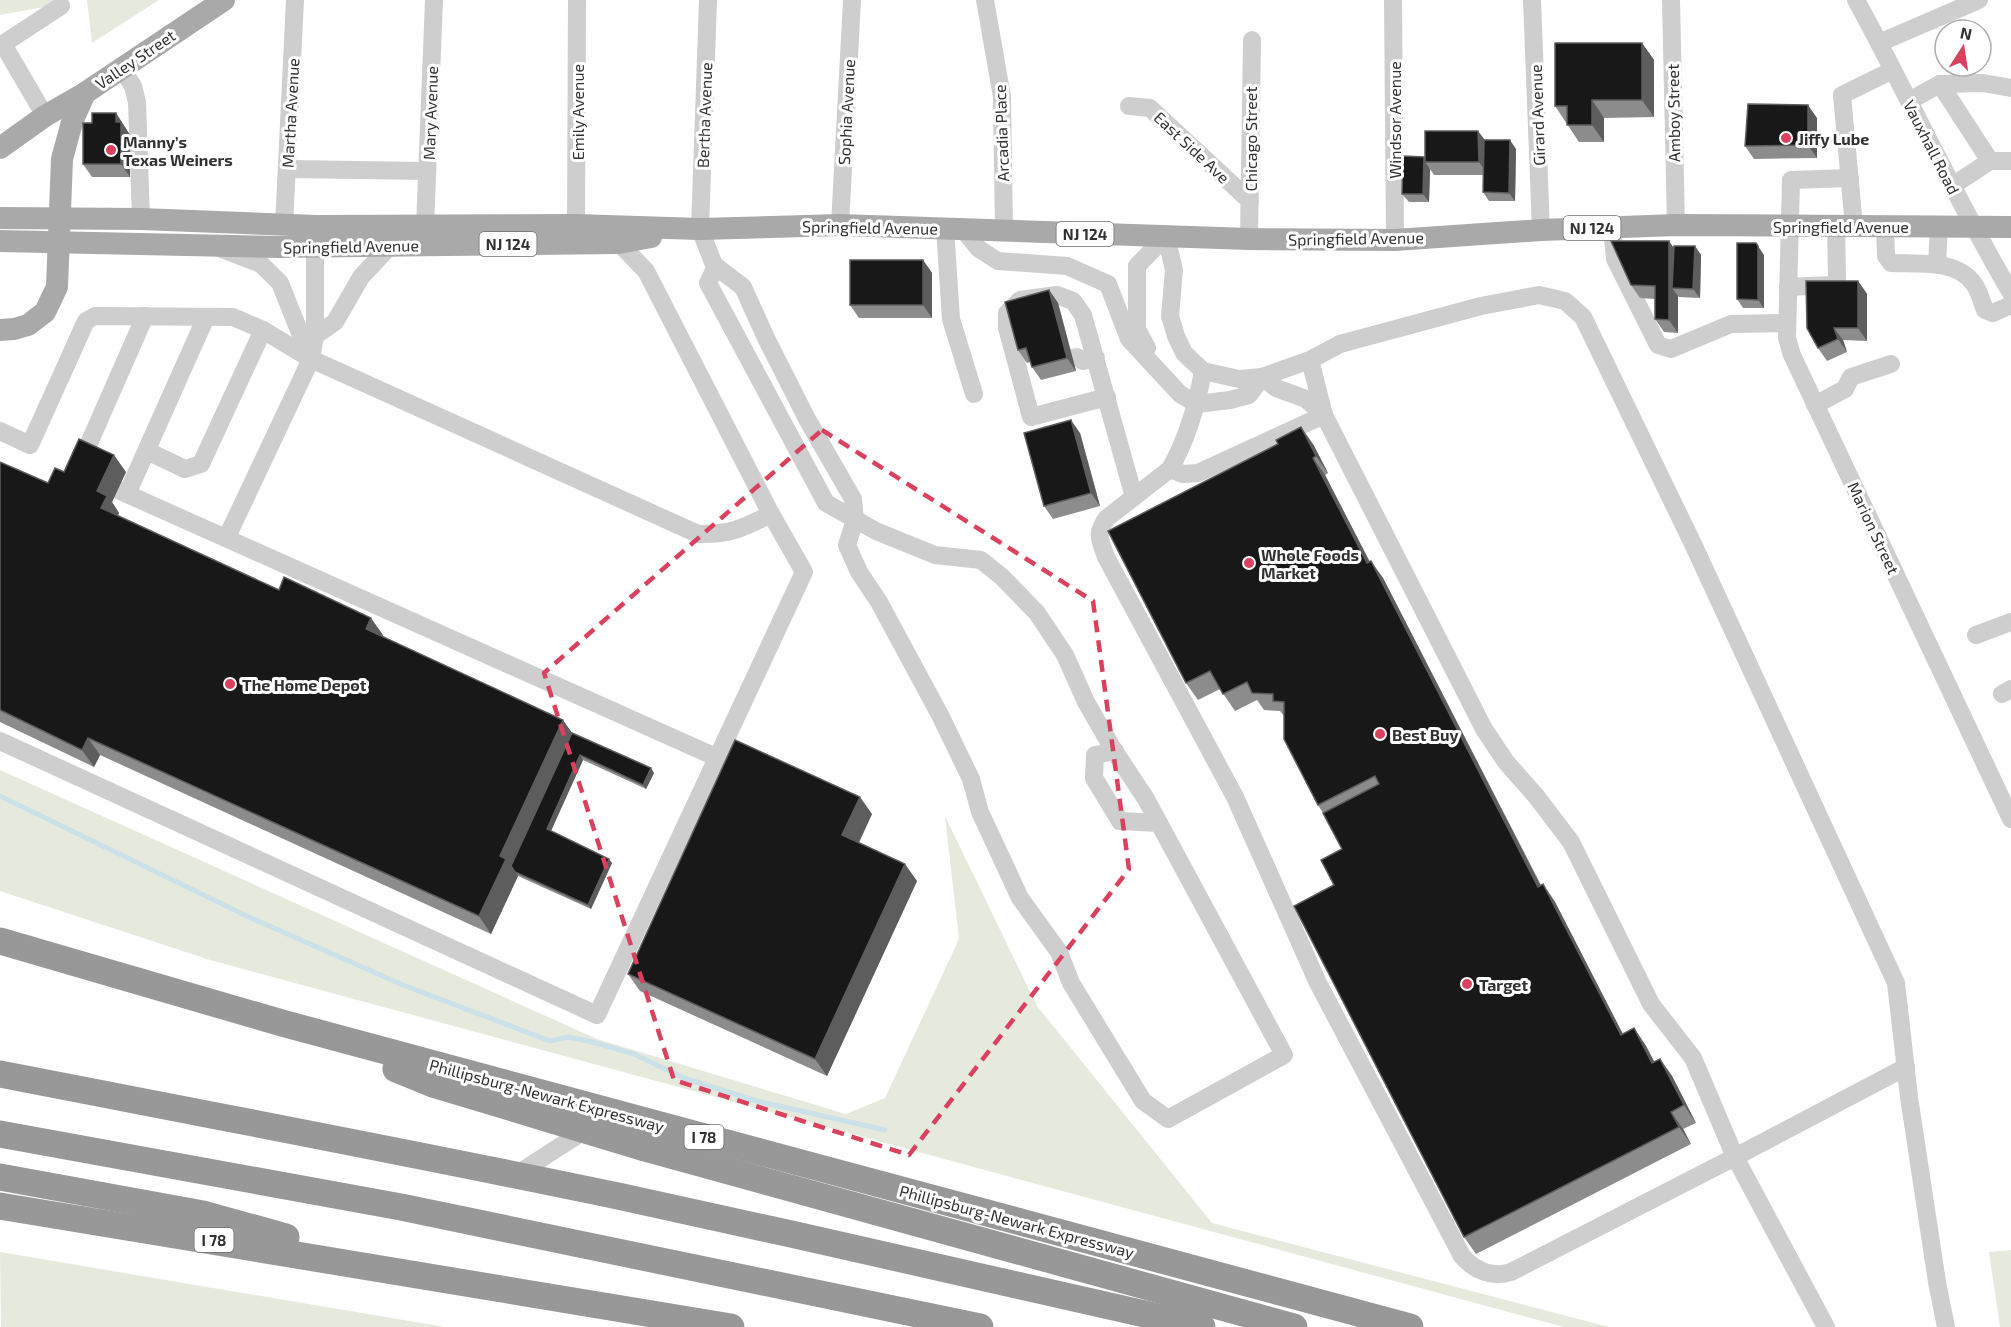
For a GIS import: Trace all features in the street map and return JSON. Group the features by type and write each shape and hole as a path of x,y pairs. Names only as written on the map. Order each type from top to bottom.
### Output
{"highway":[{"name":"Phillipsburg-Newark Expressway","path":"0,941 282,1023 1410,1327"},
{"path":"282,1023 433,1084 584,1131 1294,1327"},
{"path":"0,1074 295,1131 822,1240 1202,1327"},
{"path":"0,1134 401,1207 980,1327"},
{"path":"0,1177 203,1214 429,1275"},
{"name":"I 78","path":"0,1206 429,1275 731,1327"}],"main road":[{"name":"Valley Street","path":"0,330 28,325 45,312 57,287 63,159 72,122 85,93 224,0"},
{"path":"0,148 45,116 85,93"},
{"name":"Springfield Avenue","path":"0,218 141,219 284,226 315,236 392,245 619,243 700,229"},
{"name":"Springfield Avenue","path":"0,241 213,246 425,227 576,225 700,229 840,225 1250,239 1395,240 1676,225 2011,227"}],"street":[{"name":"Martha Avenue","path":"284,226 295,0"},
{"name":"Mary Avenue","path":"425,227 434,0"},
{"name":"Emily Avenue","path":"576,225 577,0"},
{"name":"Bertha Avenue","path":"700,229 708,0"},
{"name":"Sophia Avenue","path":"840,225 852,0"},
{"name":"Arcadia Place","path":"985,0 1002,98 1004,231"},
{"name":"Windsor Avenue","path":"1393,0 1395,240"},
{"name":"Girard Avenue","path":"1532,0 1541,231"},
{"name":"Amboy Street","path":"1671,0 1676,225"},
{"name":"Vauxhall Road","path":"1856,0 1973,227 2010,287"},
{"path":"1879,43 1979,0"},
{"path":"45,116 3,44 62,6"},
{"name":"Chicago Street","path":"1250,239 1252,40"},
{"path":"121,68 133,86 137,102 141,219"},
{"path":"1788,287 1831,285 1837,279 1850,178 1842,95 1893,70"},
{"path":"1909,101 1940,84 1983,82 2011,88"},
{"path":"1940,84 1990,161"},
{"name":"East Side Ave","path":"1129,106 1150,108 1250,201"},
{"path":"1952,186 1990,161 2011,161"},
{"path":"287,168 427,171"},
{"name":"Marion Street","path":"1850,178 1791,180 1787,338 1792,355 1815,405 2011,819"},
{"path":"1937,264 1939,226"},
{"path":"1885,227 1886,256 1891,263 1937,264 1967,277 1975,285 1985,310 1993,313 2011,305"},
{"path":"953,228 998,261 1067,266 1108,284 1129,339 1180,394 1197,404 1249,395 1262,377"},
{"path":"953,228 951,319 974,394"},
{"path":"1612,228 1615,259 1658,345 1671,349 1731,324 1787,323"},
{"path":"700,229 715,268 743,287 807,419 853,499 855,520 848,545 855,563 900,639 940,715 971,779 980,812 1020,898 1059,952 1071,983 1143,1101 1168,1119 1284,1055 1146,799 1086,702 1065,655 1037,613 1002,577 981,560 935,555 855,520 826,503 708,283 715,268"},
{"path":"227,537 311,359 315,336 315,236"},
{"path":"1155,366 1137,329 1137,266 1166,236"},
{"path":"1166,236 1174,270 1170,315 1184,353 1203,371 1239,379 1262,377 1310,360 1340,344 1481,306 1539,295 1565,301 1583,317 1693,544 1896,983 1937,1282 1946,1327"},
{"path":"0,741 597,1015 804,572 771,514 646,271 619,243"},
{"path":"315,336 335,322 361,277 392,245"},
{"path":"213,246 261,264 280,283 311,359"},
{"path":"1967,277 1992,260"},
{"path":"1107,397 1031,417 1033,375 1007,328 1006,313 1020,300 1057,295 1073,301 1083,315 1082,362 1107,397 1134,497"},
{"path":"0,431 30,445 86,321 95,316 233,317 263,330 311,359 698,534 720,535 740,530 771,514"},
{"path":"83,474 77,471 145,316"},
{"path":"206,317 147,451 123,492 718,758"},
{"path":"147,451 185,469 201,465 263,330"},
{"path":"1310,360 1323,415 1484,729 1506,762 1536,796 1571,842 1652,1004 1693,1058 1735,1157 1826,1327"},
{"path":"1815,405 1845,389 1851,377 1891,364"},
{"path":"1203,371 1197,404 1170,470 1107,518 1100,527 1099,538 1106,557 1235,797 1318,983 1462,1256 1468,1263 1486,1273 1496,1275 1511,1272 1906,1067"},
{"path":"1262,377 1276,388 1306,399 1323,415"},
{"path":"1170,470 1183,474 1198,472 1323,415"},
{"path":"1976,635 2011,622"},
{"path":"1115,751 1095,755 1094,778 1120,821 1159,824"},
{"path":"514,1176 584,1131"}],"highlighted area":[{"path":"822,430 1093,601 1129,869 909,1155 674,1080 544,673"}],"shaded area":[{"path":"0,0 54,0 55,5 0,15"},
{"path":"87,0 159,0 92,43"},
{"path":"0,770 597,1039 846,1114 885,1098 959,939 945,816 1037,1006 1212,1223 1609,1327 1564,1327 210,960 0,891"},
{"path":"2011,1250 2011,1327 2000,1327 1989,1252"},
{"path":"0,1252 445,1327 1,1327"}],"building":[{"path":"1555,43 1642,43 1642,100 1592,100 1592,125 1567,125 1567,106 1555,106"},
{"path":"1748,104 1808,105 1808,145 1745,146"},
{"path":"92,113 116,113 116,122 121,122 121,164 83,164 83,123 92,123"},
{"path":"1425,131 1478,131 1479,162 1425,162"},
{"path":"1484,140 1510,140 1509,193 1483,192"},
{"path":"1403,156 1424,157 1423,194 1402,194"},
{"path":"1611,241 1669,241 1669,320 1655,319 1655,286 1631,285"},
{"path":"1737,243 1756,243 1758,246 1758,300 1737,299"},
{"path":"1674,246 1695,246 1693,289 1672,288"},
{"path":"850,260 923,260 923,305 850,305"},
{"path":"1806,281 1858,281 1858,328 1834,328 1838,339 1818,348 1807,328"},
{"path":"1049,290 1067,358 1032,367 1026,348 1018,350 1005,302"},
{"path":"1071,420 1091,493 1044,506 1024,433"},
{"path":"1301,427 1316,456 1313,458 1367,563 1371,561 1538,887 1543,884 1621,1035 1634,1028 1652,1063 1660,1059 1684,1105 1671,1112 1679,1127 1464,1237 1294,906 1334,885 1321,860 1342,849 1323,813 1379,784 1375,776 1318,805 1284,739 1284,702 1273,701 1273,694 1252,693 1247,682 1223,694 1210,671 1186,683 1108,531 1278,444 1276,440"},
{"name":"The Home Depot","path":"79,439 114,455 97,491 107,496 101,508 279,590 284,577 371,618 366,629 563,720 500,856 506,859 479,916 88,738 82,750 0,710 0,462 48,483 55,468 64,472"},
{"path":"572,733 651,768 643,785 580,755 547,829 609,859 588,905 515,872 511,866"},
{"path":"735,740 860,797 842,835 905,864 815,1059 628,974"}],"waterway":[{"path":"0,796 251,918 403,985 550,1041 569,1037 592,1042 634,1054 684,1078 757,1101 885,1130"}],"place":[{"name":"Jiffy Lube","path":"1786,138"},
{"name":"Manny’s Texas Weiners","path":"111,150"},
{"name":"Whole Foods Market","path":"1249,563"},
{"name":"The Home Depot","path":"230,684"},
{"name":"Best Buy","path":"1380,734"},
{"name":"Target","path":"1467,984"}]}
